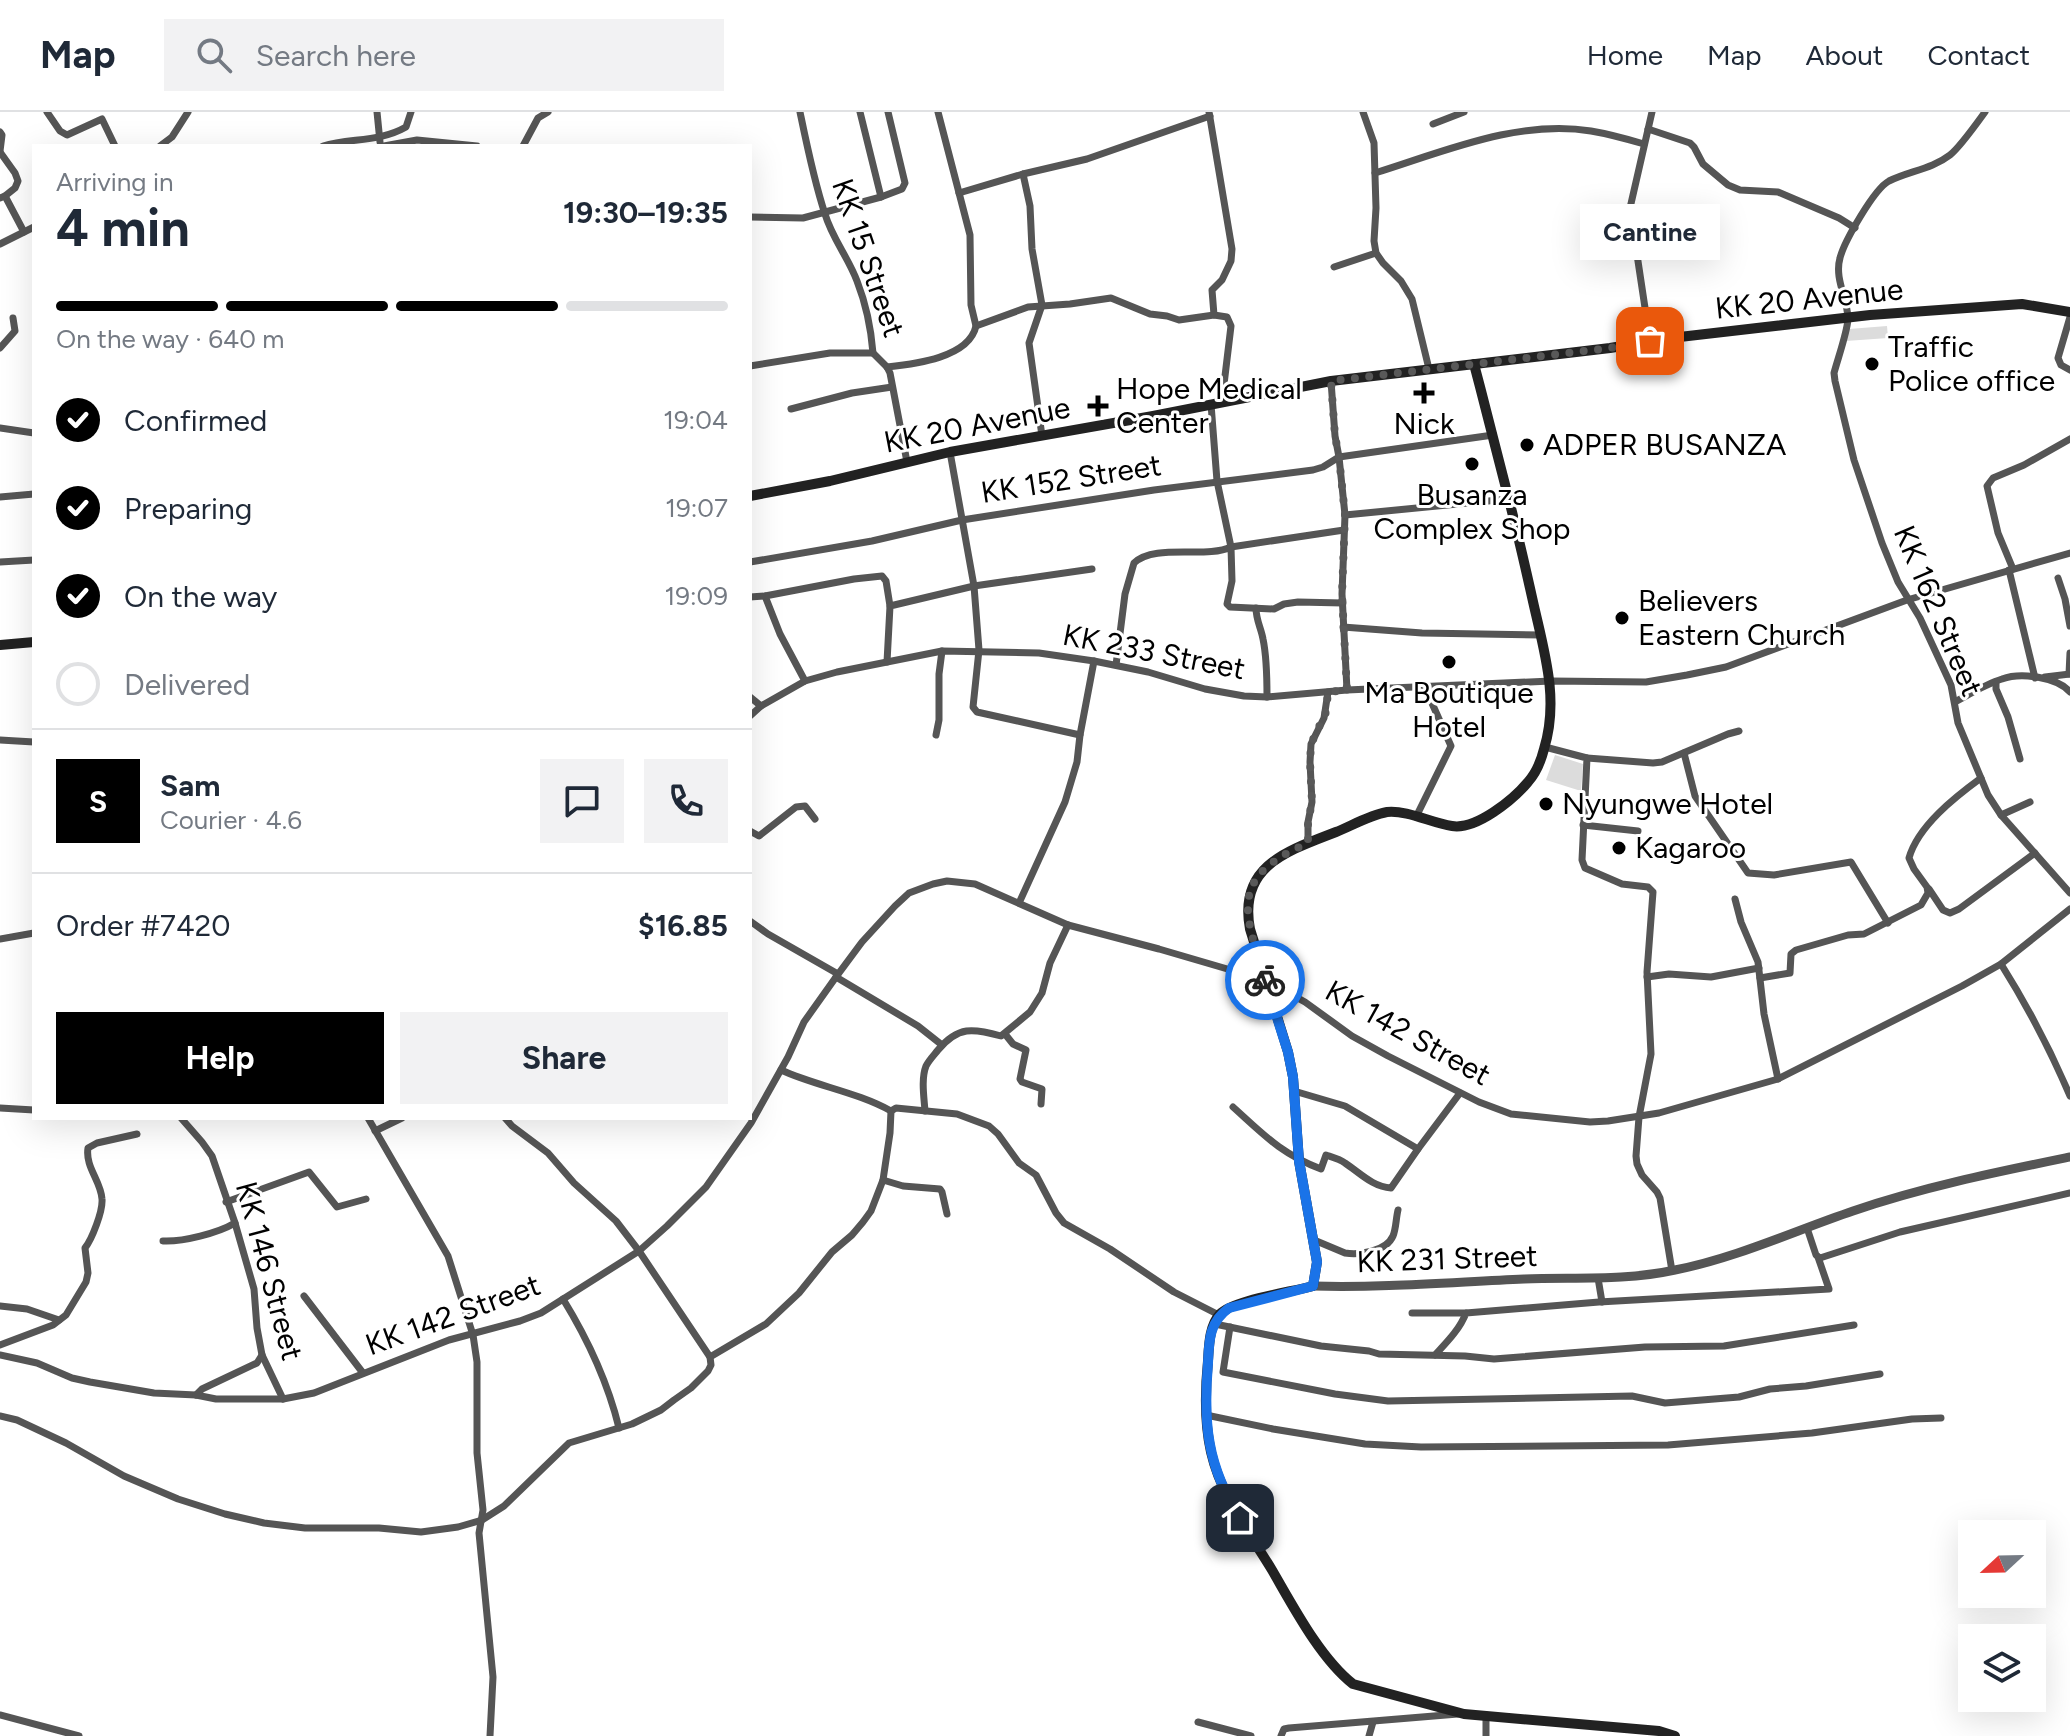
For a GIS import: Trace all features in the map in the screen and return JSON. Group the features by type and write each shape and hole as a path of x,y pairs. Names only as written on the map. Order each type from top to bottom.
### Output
{"main road":[{"name":"KK 20 Avenue","path":"752,496 830,481 950,452 1331,381 1848,318 2022,304 2070,314"},
{"path":"1313,1286 1317,1262 1299,1161 1288,1052 1250,929 1247,899 1265,869 1291,850 1389,812 1453,826 1483,819 1530,780 1545,747 1551,681 1474,364"},
{"path":"0,645 32,642"},
{"name":"KK 231 Street","path":"1217,1319 1242,1303 1313,1286"},
{"path":"1217,1319 1210,1337 1206,1415 1211,1454 1229,1501 1324,1653 1345,1678 1362,1688 1464,1714 1659,1731 1675,1736"}],"street":[{"path":"47,112 60,131 67,135 102,119 114,144"},
{"path":"163,144 172,137 188,112"},
{"path":"377,112 381,143"},
{"path":"381,143 406,127 411,112"},
{"path":"524,144 540,115 548,112"},
{"name":"KK 15 Street","path":"800,112 824,214 857,280 866,307 873,353 887,367 907,462"},
{"path":"860,112 881,197"},
{"path":"752,217 790,219 824,214 881,197 905,186 888,112"},
{"path":"887,367 924,362 959,348 974,335 976,326 971,305 972,244 938,112"},
{"path":"1363,112 1374,143 1376,253 1401,281 1412,299 1429,369"},
{"path":"1433,124 1464,112"},
{"path":"1650,341 1630,208 1652,112"},
{"path":"1848,318 1838,267 1841,253 1876,191 1902,176 1948,157 1985,112"},
{"path":"959,193 1087,159 1210,114 1232,249 1231,261 1222,280 1212,290 1214,315"},
{"path":"1648,129 1690,143 1703,164 1728,185 1740,190 1778,192 1855,228"},
{"path":"1375,173 1509,133 1580,130 1644,144"},
{"path":"0,132 0,152 18,181 15,188 2,197 24,232"},
{"path":"330,144 417,140 457,144"},
{"path":"1023,174 1042,305 1029,343 1042,436"},
{"path":"0,244 32,228"},
{"path":"1334,267 1376,253"},
{"path":"976,326 1019,309 1111,298 1150,314 1179,320 1214,315 1227,317 1231,326 1216,403 1217,481 1231,547 1232,581 1227,605 1274,609 1298,602 1343,603"},
{"path":"2070,314 2058,358 2061,365 2070,370"},
{"path":"0,348 15,331 13,318"},
{"name":"KK 162 Street","path":"1848,318 1834,373 1835,381 1847,436 1882,543 1907,600 1934,645 1951,685 1958,723 1988,795 2001,815 2070,893"},
{"path":"752,366 830,353 873,353"},
{"path":"1331,381 1345,515 1343,627 1347,690"},
{"path":"791,409 852,393 892,387"},
{"path":"0,428 32,433"},
{"name":"KK 152 Street","path":"752,562 872,541 962,520 1217,481 1313,470 1339,457 1493,435"},
{"path":"2039,678 1987,486 1993,478 2069,441"},
{"path":"950,452 974,586 979,650 972,704 975,711 1080,735"},
{"path":"0,497 32,494"},
{"path":"1345,515 1509,499"},
{"path":"1116,665 1125,594 1136,560 1144,556 1178,552 1220,552 1231,547 1344,530"},
{"name":"KK 233 Street","path":"752,714 805,681 942,651 1039,653 1116,665 1227,694 1267,697 1347,690 1551,681 1646,682 1726,667 1907,600 2070,553"},
{"path":"0,562 32,560"},
{"path":"890,606 974,586 1092,569"},
{"path":"752,597 882,576 886,581 890,606 887,662"},
{"path":"2058,578 2070,626"},
{"path":"765,596 780,634 805,681"},
{"path":"1256,608 1256,620 1265,652 1267,697"},
{"path":"1343,627 1422,633 1541,635"},
{"path":"936,735 942,651"},
{"path":"1955,702 2009,677 2039,678 2070,674 2070,653"},
{"path":"1019,903 1065,802 1077,762 1094,661"},
{"path":"2039,678 2061,684 2070,692"},
{"path":"1996,682 2020,759"},
{"path":"1416,817 1451,746 1431,701 1428,686"},
{"path":"1308,843 1312,802 1311,744 1326,712 1328,692"},
{"path":"752,699 761,706"},
{"path":"1545,747 1587,758 1653,763 1670,760 1739,731"},
{"path":"0,740 32,742"},
{"path":"1684,753 1695,796 1748,873 1774,875 1851,862 1888,923"},
{"path":"1587,758 1582,860 1585,868 1622,884 1648,887 1653,892 1647,977 1651,1054 1639,1117 1637,1164 1660,1198 1672,1271"},
{"path":"1981,778 1941,809 1914,845 1909,858 1943,910 1950,913 1959,909 2035,853"},
{"path":"2001,815 2030,802"},
{"path":"752,832 759,836 801,805 815,819"},
{"path":"1583,825 1638,831"},
{"name":"KK 142 Street","path":"0,1355 37,1363 72,1378 154,1393 216,1399 283,1399 314,1393 449,1340 530,1318 639,1251 706,1187 751,1123 804,1022 872,930 909,893 947,881 975,884 1068,925 1265,980 1305,1002 1352,1036 1460,1093 1511,1114 1590,1122 1639,1117 1693,1105 1778,1079 2001,964 2070,909"},
{"path":"1760,978 1790,973 1791,954 1796,950 1848,935 1864,934 1888,923 1921,905 1928,893 1927,887"},
{"path":"1735,899 1741,922 1758,959 1764,1014 1778,1079"},
{"path":"752,923 918,1026 942,1045"},
{"path":"925,1111 923,1081 926,1066 942,1045 959,1032 983,1030 999,1036 1005,1034 1030,1012 1042,993 1050,963 1068,925"},
{"path":"0,939 32,933"},
{"path":"2001,964 2051,1051 2070,1096"},
{"path":"1647,977 1669,974 1711,977 1759,968"},
{"path":"1005,1034 1013,1044 1026,1050 1020,1079 1043,1090 1041,1104"},
{"path":"781,1070 891,1111"},
{"path":"1294,1091 1345,1106 1418,1149"},
{"path":"1233,1107 1299,1161 1321,1169 1326,1155 1344,1162 1383,1187 1391,1188 1460,1093"},
{"path":"0,1108 32,1110"},
{"path":"891,1111 896,1108 957,1114 989,1126 1019,1163 1036,1175 1064,1223 1230,1327 1321,1346 1379,1354 1494,1359 1645,1347 1724,1346 1854,1325"},
{"path":"710,1357 766,1324 799,1293 832,1252 863,1222 871,1211 883,1180 891,1111"},
{"name":"KK 146 Street","path":"183,1120 212,1156 254,1289 262,1355 283,1399"},
{"path":"369,1120 448,1256 473,1335 477,1362 477,1453 482,1496 479,1533 493,1677 490,1736"},
{"path":"375,1131 398,1120"},
{"path":"0,1416 37,1429 124,1476 178,1499 264,1523 305,1528 379,1528 421,1532 482,1520 504,1506 569,1443 632,1424 661,1410 691,1388 710,1368 710,1357 639,1251 603,1207 574,1183 548,1153 507,1120"},
{"path":"0,1345 33,1334 66,1315 86,1282 85,1248 91,1240 102,1203 88,1160 88,1148 137,1134"},
{"name":"KK 231 Street","path":"1313,1286 1598,1278 1672,1271 1702,1264 1893,1198 2070,1157"},
{"path":"226,1202 309,1172 337,1207 366,1199"},
{"path":"883,1180 903,1186 940,1189 947,1214"},
{"path":"1818,1257 1900,1232 2070,1193"},
{"path":"1314,1240 1345,1253 1374,1250 1393,1237 1398,1210"},
{"path":"163,1241 184,1240 235,1223"},
{"path":"1412,1313 1466,1313 1829,1289 1807,1228"},
{"path":"1598,1278 1602,1302"},
{"path":"304,1296 363,1373"},
{"path":"563,1299 588,1344 609,1393 619,1428"},
{"path":"0,1306 27,1309 59,1320"},
{"path":"1435,1355 1453,1336 1466,1313"},
{"path":"1230,1327 1223,1372 1388,1401 1632,1396 1665,1403 1739,1397 1770,1389 1880,1374"},
{"path":"196,1395 202,1389 257,1363 262,1355"},
{"path":"1206,1415 1365,1444 1421,1447 1668,1445 1941,1418"},
{"path":"1281,1736 1284,1729 1289,1728 1464,1714"},
{"path":"0,1715 79,1736"},
{"path":"1486,1715 1486,1736"},
{"path":"1198,1722 1251,1736"},
{"path":"1369,1736 1373,1722"}],"shaded area":[{"path":"1887,326 1888,338 1846,341 1849,329"},
{"path":"1555,755 1583,764 1581,791 1546,780"}],"way so far":[{"path":"1265,980 1250,929 1247,899 1265,869 1291,850 1308,843 1312,802 1311,744 1326,712 1328,692 1347,690 1342,594 1345,515 1331,381 1650,341"}],"place":[{"name":"Cantine","path":"1650,341"},
{"name":"Traffic Police office","path":"1872,364"},
{"name":"Nick","path":"1424,393"},
{"name":"Hope Medical Center","path":"1098,406"},
{"name":"ADPER BUSANZA","path":"1527,445"},
{"name":"Busanza Complex Shop","path":"1472,464"},
{"name":"Believers Eastern Church","path":"1622,618"},
{"name":"Ma Boutique Hotel","path":"1449,662"},
{"name":"Nyungwe Hotel","path":"1546,804"},
{"name":"Kagaroo","path":"1619,848"}],"route":[{"path":"1240,1518 1220,1481 1207,1431 1205,1403 1213,1327 1219,1315 1229,1308 1313,1286 1317,1262 1299,1161 1293,1077 1265,980"}]}
